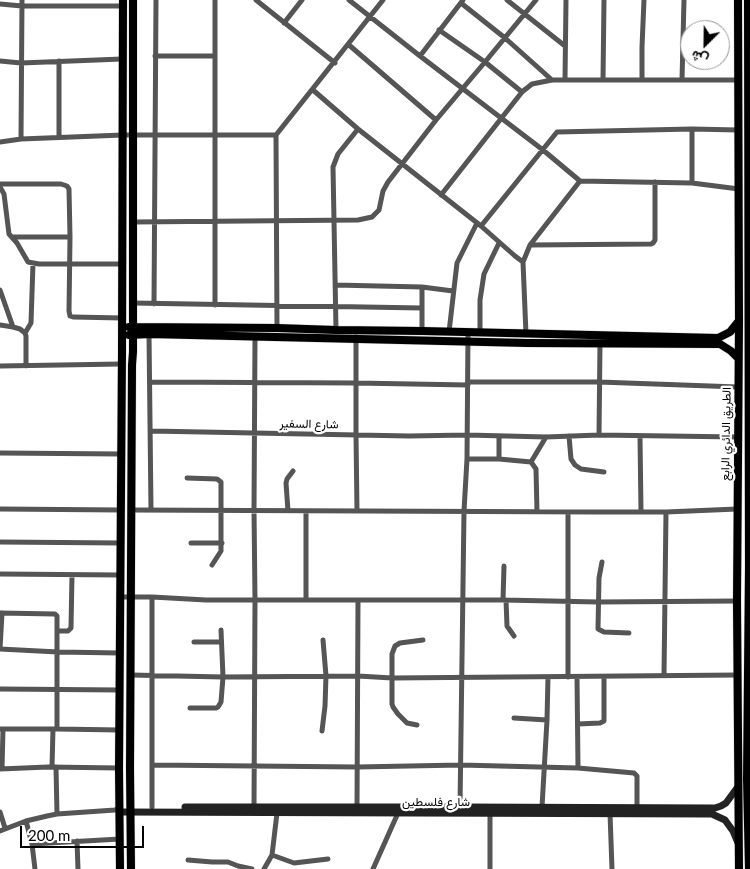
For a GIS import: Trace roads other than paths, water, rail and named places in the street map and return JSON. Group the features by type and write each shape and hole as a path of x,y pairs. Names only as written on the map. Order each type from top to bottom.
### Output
{"main road":[{"path":"130,869 133,0"},
{"name":"الطريق الدائري الرابع","path":"738,0 737,788 739,869"},
{"name":"الطريق الدائري الرابع","path":"748,0 749,869"},
{"path":"120,869 118,810 120,730 123,3"},
{"path":"738,110 744,112 749,110"},
{"path":"738,132 744,132 749,139"},
{"path":"133,316 148,332"},
{"path":"133,352 148,332 215,327 718,338 730,332 739,321"},
{"path":"215,327 215,336"},
{"path":"122,331 255,337 720,344 738,358"},
{"path":"400,331 401,340"},
{"path":"737,566 743,568 749,566"},
{"path":"737,588 742,585 749,586"}],"street":[{"path":"154,304 156,0"},
{"path":"215,0 215,305"},
{"path":"256,0 335,63"},
{"path":"284,23 302,0"},
{"path":"349,0 543,150 580,181 692,183 739,189"},
{"path":"276,328 276,135 384,0"},
{"path":"507,0 565,46"},
{"path":"133,222 334,221 358,220 376,214 379,210 385,187 402,164 436,120 536,0"},
{"path":"565,80 566,0"},
{"path":"603,80 604,0"},
{"path":"642,80 644,0"},
{"path":"682,80 684,0"},
{"path":"420,56 462,2 552,80"},
{"path":"21,139 22,3"},
{"path":"0,4 123,3"},
{"path":"439,30 485,62 522,92"},
{"path":"349,44 436,120"},
{"path":"155,56 215,56"},
{"path":"0,61 122,59"},
{"path":"59,61 59,137"},
{"path":"441,195 522,92 534,83 552,80 738,80"},
{"path":"313,90 358,130 524,262"},
{"path":"692,129 692,183"},
{"path":"449,332 457,263 479,225 555,134 560,131 692,129 738,132"},
{"path":"336,330 334,167 338,154 358,130"},
{"path":"0,142 21,139 123,135 276,135"},
{"path":"526,334 524,262 530,245 580,181"},
{"path":"530,245 654,243 655,182"},
{"path":"122,264 70,264 33,264 28,262 17,243 9,234 4,194 0,185 61,184 69,188 70,236 70,264 69,312 70,316 73,318 122,318"},
{"path":"12,237 70,236"},
{"path":"480,333 480,300 484,274 499,243"},
{"path":"26,366 25,333 31,323 33,264"},
{"path":"335,285 422,287 453,291"},
{"path":"422,287 422,331"},
{"path":"0,290 13,326"},
{"path":"133,303 422,308"},
{"path":"0,325 13,326 25,333"},
{"path":"356,330 357,511"},
{"path":"148,332 151,510"},
{"path":"460,807 468,332"},
{"path":"254,807 255,337"},
{"path":"599,435 600,343"},
{"path":"0,366 121,364"},
{"path":"150,382 468,384 599,382 738,387"},
{"name":"شارع السفير","path":"151,430 409,436 546,437 599,435 737,437"},
{"path":"499,436 499,459"},
{"path":"569,436 571,459 575,465 581,469 604,472"},
{"path":"640,436 641,512"},
{"path":"531,462 546,437"},
{"path":"0,453 121,454"},
{"path":"467,459 531,462 536,469 537,512"},
{"path":"288,511 286,483 293,471"},
{"path":"187,478 214,478 221,482 222,543 221,552 212,566"},
{"path":"132,510 666,512 737,509"},
{"path":"0,510 121,510"},
{"path":"306,511 306,600"},
{"path":"568,512 568,677"},
{"path":"664,676 666,512"},
{"path":"0,542 121,543"},
{"path":"190,543 222,543"},
{"path":"602,562 599,578 598,628 604,632 629,632"},
{"path":"504,566 507,626 514,636"},
{"path":"0,574 120,575"},
{"path":"58,631 68,631 71,628 72,575"},
{"path":"120,597 206,600 737,602"},
{"path":"152,597 152,807"},
{"path":"357,808 358,600"},
{"path":"57,814 54,767 58,652 57,616 55,614 1,613 0,649 58,652 120,653"},
{"path":"190,708 218,707 222,702 221,630"},
{"path":"322,731 326,676 324,640"},
{"path":"417,725 408,723 393,707 392,654 395,646 423,640"},
{"path":"194,642 221,642"},
{"path":"130,675 223,677 358,676 392,678 738,675"},
{"path":"542,807 548,677"},
{"path":"577,677 578,768"},
{"path":"578,724 600,723 604,720 604,677"},
{"path":"0,689 120,690"},
{"path":"514,718 547,720"},
{"path":"119,768 54,767 1,769 1,729 120,730"},
{"path":"152,765 357,767 461,765 578,768 637,774 637,808"},
{"name":"شارع فلسطين","path":"118,810 398,813 460,807 715,808 726,803 737,788"},
{"name":"شارع فلسطين","path":"130,810 152,807 254,807 438,810 490,813 712,814 724,820 733,831 738,843"},
{"path":"0,812 3,830 26,821 57,814 118,810"},
{"path":"264,869 272,854 277,813"},
{"path":"373,869 398,813"},
{"path":"490,813 490,869"},
{"path":"610,813 612,869"},
{"path":"26,821 32,844 35,868 28,869"},
{"path":"32,844 120,839"},
{"path":"77,841 78,869"},
{"path":"272,854 294,863 328,859"},
{"path":"188,860 228,862 252,869"}]}
